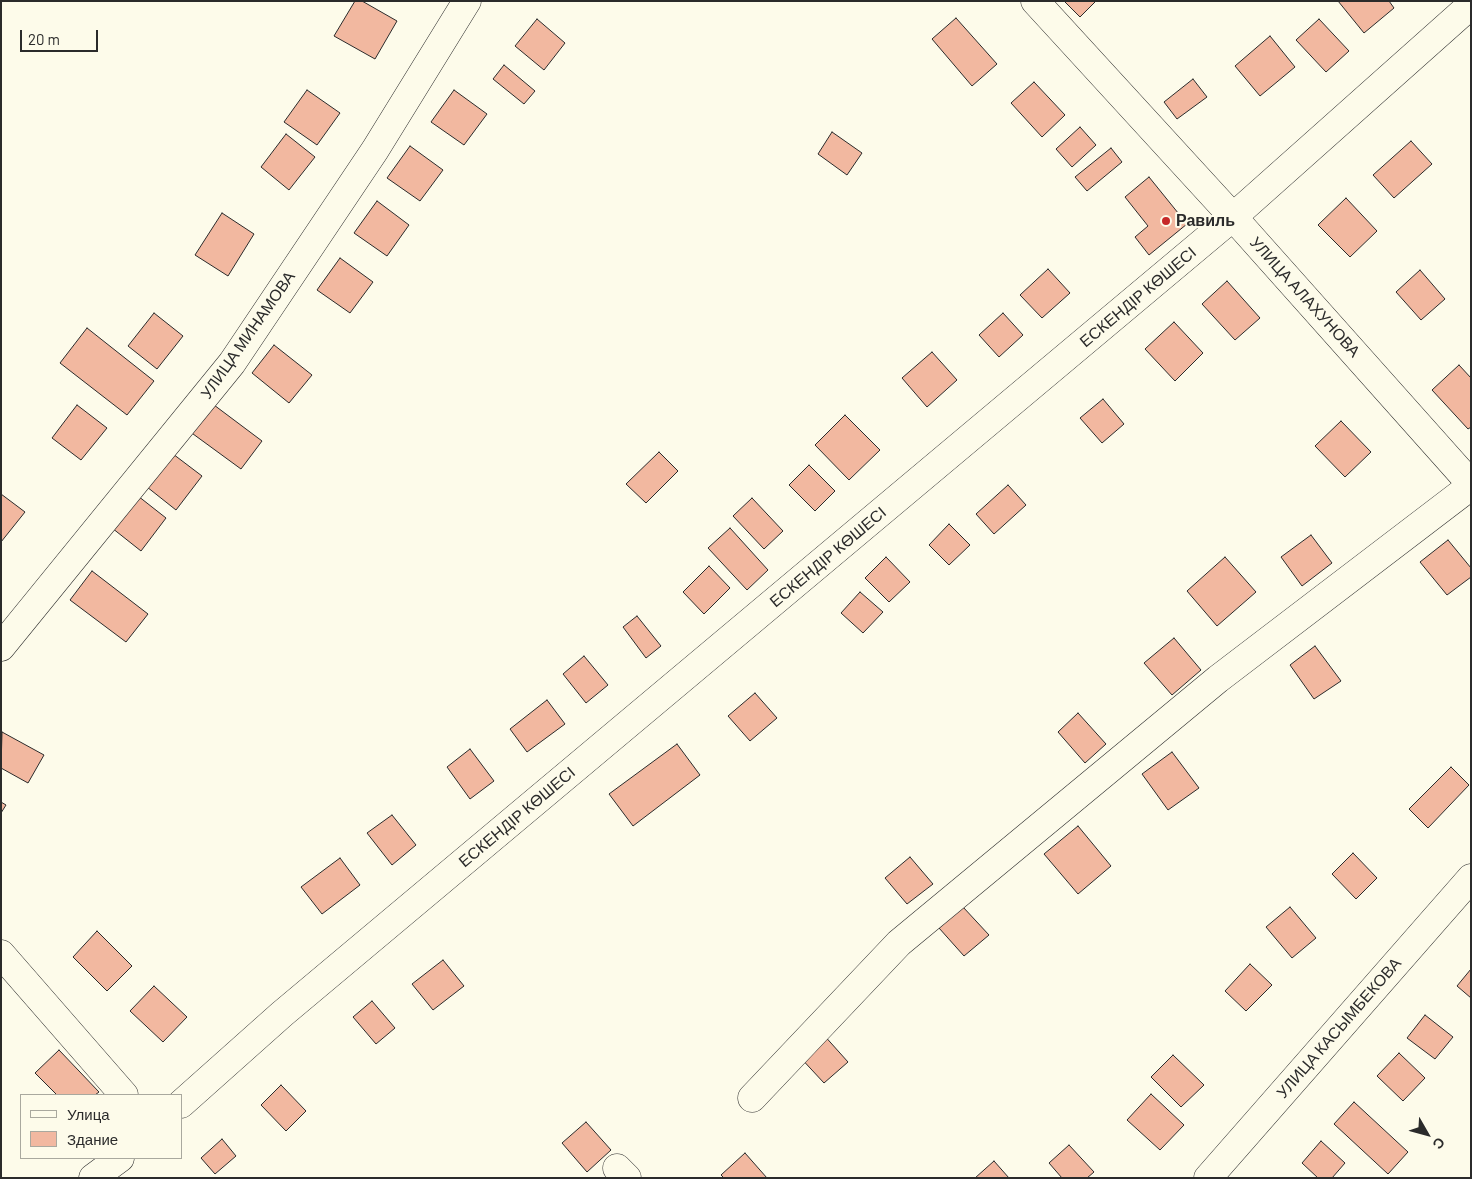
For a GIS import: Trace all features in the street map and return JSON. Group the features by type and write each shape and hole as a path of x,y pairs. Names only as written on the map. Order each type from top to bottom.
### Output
{"street":[{"name":"УЛИЦА МИНАМОВА","path":"1,647 232,363 375,150 466,1"},
{"name":"УЛИЦА АЛАХУНОВА","path":"1035,1 1234,217 1471,485"},
{"name":"ЕСКЕНДІР КӨШЕСІ","path":"182,1103 282,1014 1234,217 1471,5"},
{"path":"752,1098 899,943 1218,679 1471,485"},
{"name":"УЛИЦА КАСЫМБЕКОВА","path":"1208,1178 1471,878"},
{"path":"1,954 123,1094"},
{"path":"93,1178 119,1159"}],"building":[{"path":"355,1 362,1 397,21 375,59 334,36"},
{"path":"1064,1 1096,1 1080,17"},
{"path":"1338,1 1389,1 1394,8 1364,33"},
{"path":"956,18 997,64 972,86 932,39"},
{"path":"537,19 565,43 544,70 515,46"},
{"path":"1319,19 1349,51 1326,72 1296,40"},
{"path":"1270,36 1295,67 1260,96 1235,66"},
{"path":"504,65 535,91 524,104 493,79"},
{"path":"1193,79 1207,97 1177,119 1164,102"},
{"path":"1034,82 1065,115 1042,137 1011,103"},
{"path":"307,90 340,113 317,145 284,122"},
{"path":"454,90 487,114 464,145 431,122"},
{"path":"1080,127 1096,145 1072,167 1056,149"},
{"path":"832,132 862,153 847,175 818,154"},
{"path":"286,134 315,157 289,190 261,167"},
{"path":"1411,141 1432,164 1394,198 1373,175"},
{"path":"410,146 443,170 420,201 387,178"},
{"path":"1111,148 1122,162 1087,191 1075,177"},
{"path":"1149,177 1187,224 1149,255 1135,237 1148,226 1125,197"},
{"path":"1346,198 1377,231 1350,257 1318,225"},
{"path":"377,201 409,225 387,256 354,233"},
{"path":"222,213 254,234 228,276 195,255"},
{"path":"340,258 373,282 350,313 317,290"},
{"path":"1048,269 1070,293 1042,318 1020,295"},
{"path":"1420,270 1445,299 1421,320 1396,292"},
{"path":"1227,281 1260,318 1235,340 1202,304"},
{"path":"154,313 183,336 157,369 128,346"},
{"path":"1003,313 1023,335 999,357 979,335"},
{"path":"1174,322 1203,353 1175,381 1145,349"},
{"path":"87,328 154,381 127,415 60,363"},
{"path":"274,345 312,375 289,403 252,373"},
{"path":"932,352 957,380 927,407 902,378"},
{"path":"1459,365 1471,378 1471,427 1468,429 1432,390"},
{"path":"1103,399 1124,424 1102,443 1080,418"},
{"path":"210,402 262,441 241,469 189,431"},
{"path":"77,405 107,428 81,460 52,438"},
{"path":"845,415 880,450 849,480 815,445"},
{"path":"1341,421 1371,452 1345,477 1315,446"},
{"path":"659,452 678,471 646,503 626,484"},
{"path":"173,454 202,476 176,510 147,487"},
{"path":"809,465 835,491 815,511 789,485"},
{"path":"1008,485 1026,505 994,534 976,514"},
{"path":"1,494 25,512 1,542"},
{"path":"138,496 166,518 141,551 112,528"},
{"path":"752,498 783,531 764,549 733,516"},
{"path":"949,524 970,545 949,565 929,545"},
{"path":"730,528 768,570 747,590 708,548"},
{"path":"1311,535 1332,563 1302,586 1281,557"},
{"path":"1448,540 1471,568 1471,577 1447,595 1420,562"},
{"path":"886,557 910,582 889,602 865,578"},
{"path":"1225,557 1256,592 1217,626 1187,591"},
{"path":"709,566 730,588 704,614 683,592"},
{"path":"92,571 148,614 126,642 70,600"},
{"path":"860,592 883,612 863,633 841,613"},
{"path":"637,616 661,646 646,658 623,627"},
{"path":"1174,638 1201,670 1172,695 1144,663"},
{"path":"1315,646 1341,681 1314,699 1290,665"},
{"path":"584,656 608,685 586,703 563,674"},
{"path":"755,693 777,718 750,741 728,716"},
{"path":"547,700 565,724 527,752 510,729"},
{"path":"1078,713 1106,744 1085,763 1058,732"},
{"path":"2,732 44,755 28,783 1,768"},
{"path":"677,744 700,775 633,826 609,794"},
{"path":"470,749 494,781 470,799 447,767"},
{"path":"1172,752 1199,788 1168,810 1142,774"},
{"path":"1451,767 1469,785 1428,828 1409,809"},
{"path":"1,802 6,805 1,813"},
{"path":"392,815 416,845 392,865 367,833"},
{"path":"1078,826 1111,866 1078,894 1044,854"},
{"path":"1353,853 1377,878 1356,899 1332,874"},
{"path":"910,857 933,884 907,904 885,878"},
{"path":"340,858 360,885 322,914 301,887"},
{"path":"963,907 989,935 964,956 939,928"},
{"path":"1290,907 1316,938 1292,958 1266,927"},
{"path":"97,931 132,966 107,991 73,957"},
{"path":"443,960 464,986 433,1010 412,984"},
{"path":"1250,964 1272,985 1246,1011 1225,991"},
{"path":"1471,969 1471,998 1457,986"},
{"path":"154,986 187,1017 163,1042 130,1011"},
{"path":"372,1001 395,1028 376,1044 353,1017"},
{"path":"1425,1015 1453,1037 1435,1059 1407,1038"},
{"path":"822,1033 848,1062 824,1083 798,1055"},
{"path":"59,1050 99,1092 96,1094 56,1094 35,1073"},
{"path":"1399,1053 1425,1078 1403,1101 1377,1076"},
{"path":"1173,1055 1204,1085 1181,1107 1151,1077"},
{"path":"281,1085 306,1111 286,1131 261,1105"},
{"path":"1151,1094 1184,1125 1160,1150 1127,1120"},
{"path":"1354,1102 1408,1152 1388,1174 1334,1124"},
{"path":"586,1122 611,1150 587,1172 562,1143"},
{"path":"222,1139 236,1156 215,1174 201,1158"},
{"path":"1321,1141 1345,1163 1332,1178 1318,1178 1302,1163"},
{"path":"1069,1145 1094,1172 1087,1178 1062,1178 1049,1163"},
{"path":"745,1153 767,1178 724,1178 721,1175"},
{"path":"994,1161 1009,1178 975,1178"}],"place":[{"name":"Равиль","path":"1166,221"}]}
